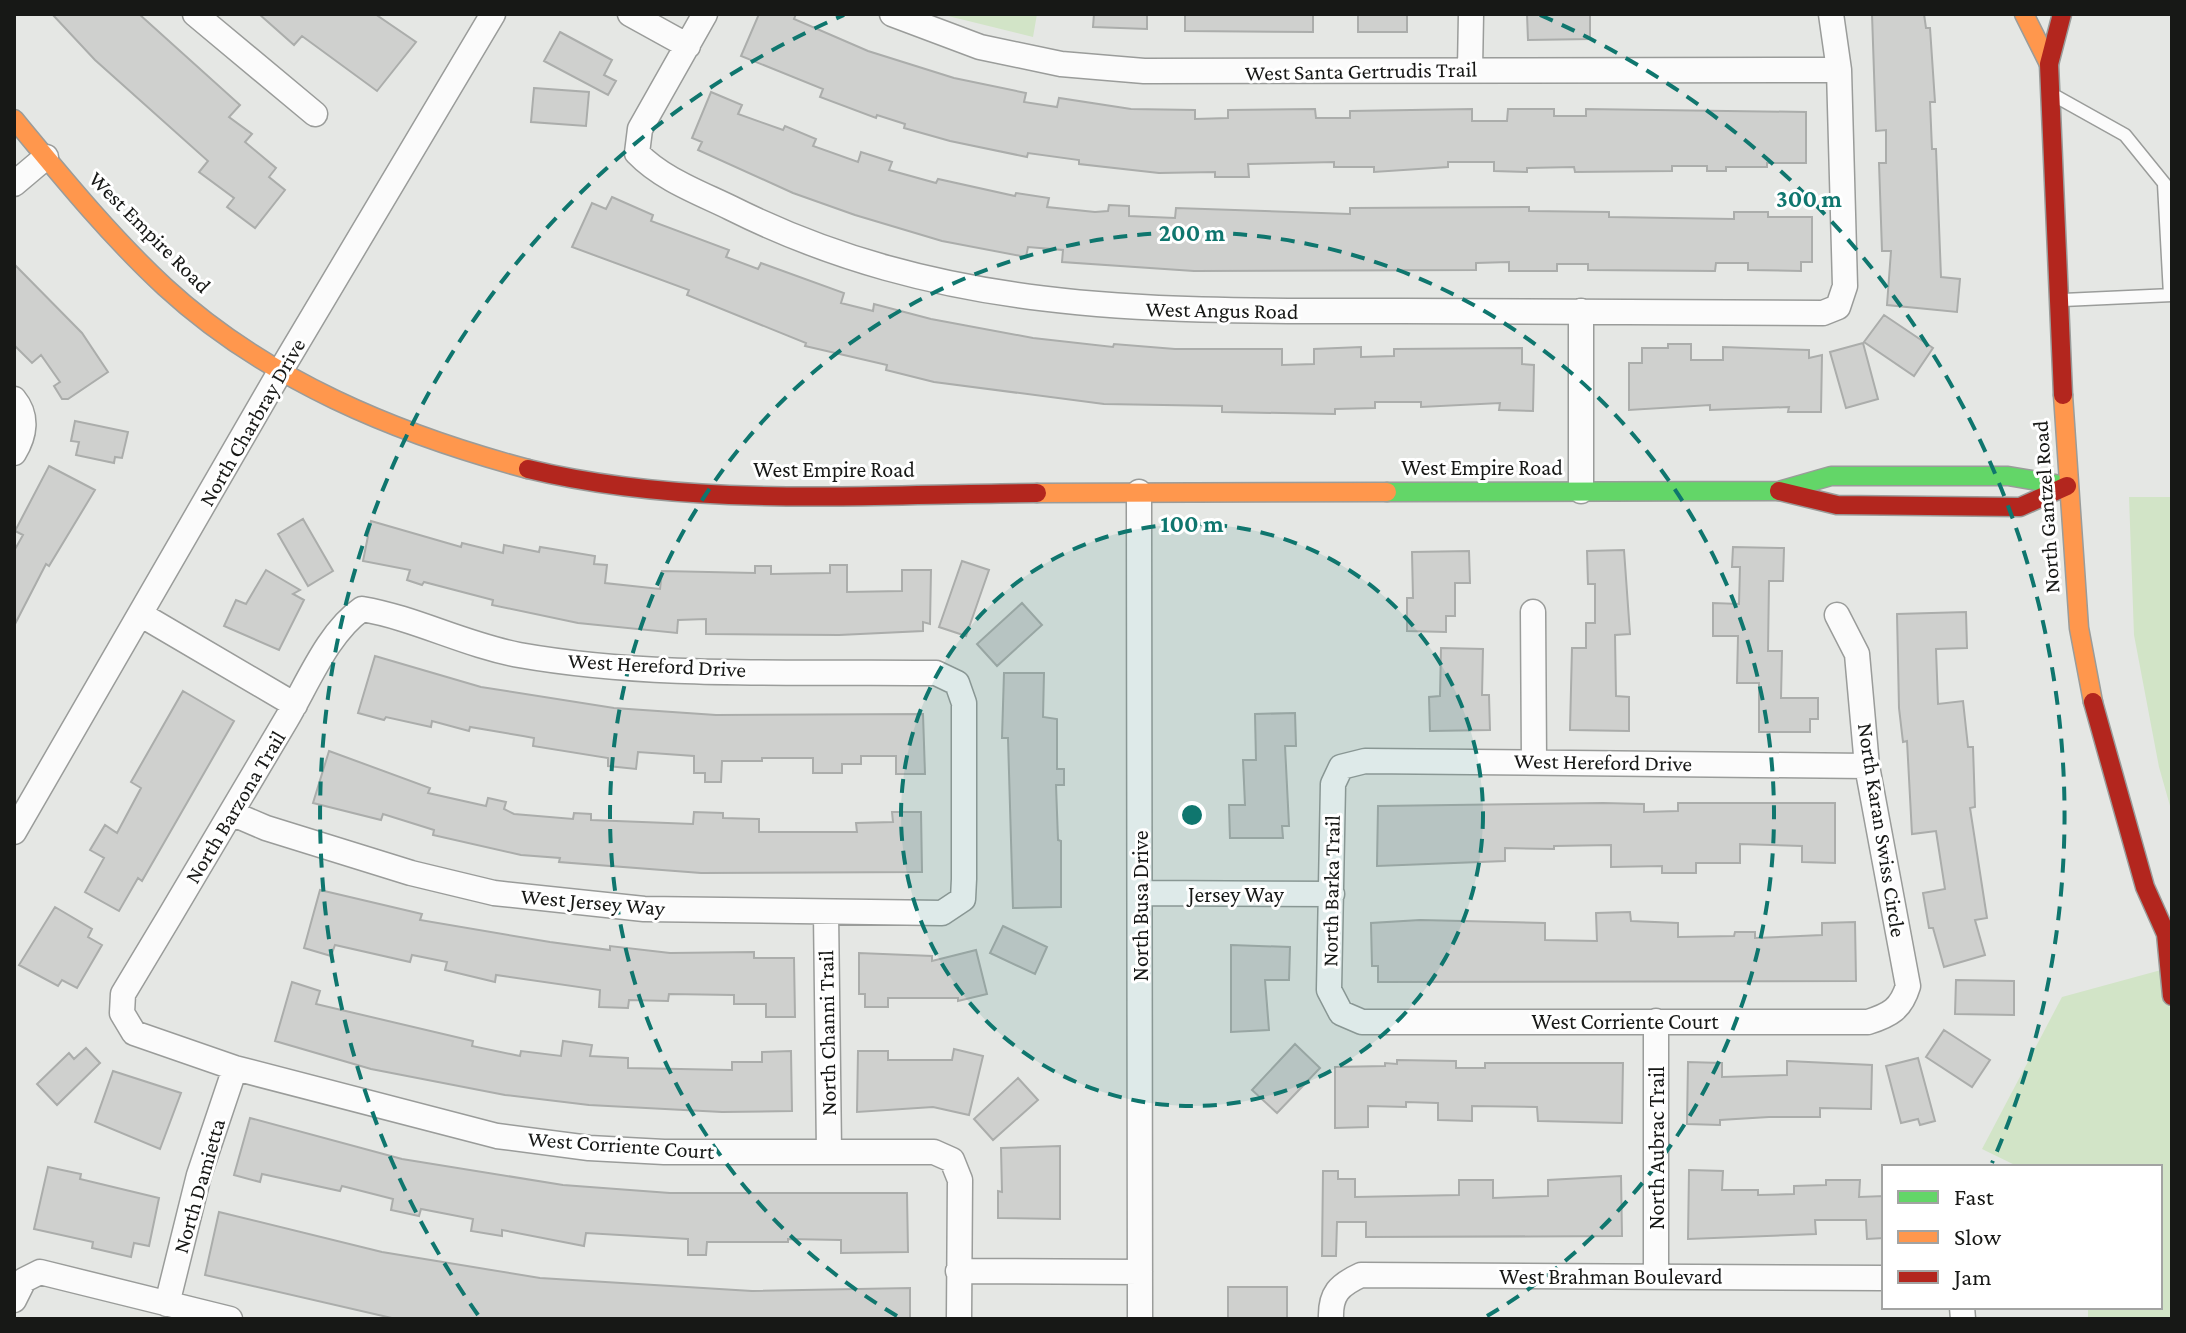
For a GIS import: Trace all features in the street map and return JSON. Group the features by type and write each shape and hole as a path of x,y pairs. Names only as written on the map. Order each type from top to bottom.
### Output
{"street":[{"path":"195,14 315,114"},
{"name":"North Charbray Drive","path":"14,832 281,370 493,14"},
{"path":"630,14 688,46 705,14"},
{"path":"1470,69 1471,14"},
{"path":"1831,14 1839,70"},
{"name":"North Gantzel Road","path":"2024,14 2049,64"},
{"name":"North Gantzel Road","path":"2062,14 2049,64 2067,486 2079,628 2097,721 2145,887 2169,938 2172,996"},
{"name":"West Santa Gertrudis Trail","path":"906,17 980,47 1061,64 1130,70 1839,70"},
{"name":"West Angus Road","path":"688,46 640,129 637,153 653,169 760,223 872,266 970,288 1083,305 1191,311 1823,313 1838,307 1845,286 1839,70"},
{"name":"West Empire Road","path":"14,119 122,243 182,301 281,370 374,418 412,432 487,458 582,480 709,494 1778,491 1837,505 2020,507 2067,486"},
{"path":"14,184 46,157"},
{"path":"1581,311 1581,491"},
{"path":"14,453 23,438 19,409"},
{"name":"West Empire Road","path":"1778,491 1831,476 2008,476 2067,486"},
{"name":"North Busa Drive","path":"1139,492 1140,1319"},
{"name":"West Hereford Drive","path":"362,609 516,654 580,663 652,669 936,673 957,683 964,703 963,899"},
{"name":"North Barzona Trail","path":"122,1013 123,994 346,620 362,609"},
{"path":"1533,612 1534,761"},
{"path":"140,614 295,705"},
{"name":"North Karan Swiss Circle","path":"1837,615 1857,654 1867,766 1908,986 1903,1001"},
{"name":"West Hereford Drive","path":"1341,767 1365,761 1867,766"},
{"name":"North Barka Trail","path":"1341,767 1333,784 1329,990 1341,1013"},
{"name":"West Jersey Way","path":"231,813 266,828 396,868 494,893 644,909 826,913 942,913 963,899"},
{"name":"Jersey Way","path":"1140,893 1332,894"},
{"name":"North Channi Trail","path":"826,913 829,1152"},
{"name":"West Corriente Court","path":"1341,1013 1362,1022 1868,1022 1891,1015 1903,1001"},
{"name":"West Corriente Court","path":"122,1013 134,1033 235,1068 497,1136 589,1148 664,1152 934,1152 952,1160 960,1180 958,1271"},
{"name":"North Aubrac Trail","path":"1656,1021 1656,1275"},
{"name":"North Damietta","path":"167,1304 199,1175 235,1068"},
{"path":"959,1319 958,1271 1140,1272"},
{"path":"14,1300 24,1280 40,1272 230,1319"},
{"name":"West Brahman Boulevard","path":"1331,1319 1330,1301 1341,1284 1361,1275 1882,1278"}],"lane":[{"path":"2010,14 2049,64"},
{"path":"2050,94 2125,135 2168,189 2171,295 2059,300"}],"green space":[{"path":"940,14 1037,14 1033,37"},
{"path":"2129,497 2172,497 2172,813 2159,767 2134,635"},
{"path":"2172,967 2172,1319 2088,1319 2088,1309 2162,1309 2162,1165 2015,1165 1982,1149 2062,997"}],"building":[{"path":"52,14 139,14 240,105 229,117 252,134 245,142 276,168 269,177 285,190 255,228 227,207 234,198 199,172 208,161 95,60"},
{"path":"259,14 375,14 416,42 377,91 302,36 294,45"},
{"path":"759,14 796,14 794,19 868,51 954,78 1026,93 1024,102 1057,107 1059,98 1131,109 1195,110 1195,119 1228,118 1228,110 1315,109 1316,118 1350,118 1350,111 1472,109 1472,121 1507,121 1508,109 1554,109 1554,116 1586,116 1586,109 1806,112 1806,163 1726,167 1726,171 1707,171 1707,166 1672,166 1672,171 1575,172 1574,167 1527,168 1527,172 1494,171 1494,162 1448,162 1448,167 1374,172 1374,167 1334,167 1334,162 1248,164 1249,177 1215,177 1215,172 1159,173 1079,164 1079,160 1028,153 1027,157 904,128 905,124 877,115 876,118 820,97 823,89 741,56"},
{"path":"1094,14 1147,14 1147,29 1093,27"},
{"path":"1185,14 1313,14 1313,32 1185,31"},
{"path":"1358,14 1407,14 1407,32 1358,32"},
{"path":"1527,14 1590,14 1590,39 1528,40"},
{"path":"1872,14 1924,14 1926,28 1930,28 1935,102 1930,102 1932,149 1936,149 1941,277 1960,279 1957,312 1887,305 1891,251 1882,251 1879,163 1886,163 1886,130 1876,131"},
{"path":"560,32 612,60 604,75 616,81 608,95 544,61"},
{"path":"534,88 589,92 586,126 531,122"},
{"path":"711,92 742,105 738,114 783,130 785,126 816,139 813,146 858,162 861,152 892,162 889,170 936,183 938,179 1015,196 1016,193 1049,198 1047,207 1095,212 1108,211 1109,205 1129,206 1129,216 1175,218 1176,208 1350,214 1350,208 1529,207 1529,211 1609,212 1609,217 1734,219 1734,212 1768,212 1768,217 1812,217 1812,262 1801,262 1801,271 1748,270 1748,263 1716,263 1715,271 1588,270 1588,264 1557,264 1557,271 1509,271 1509,262 1476,263 1476,270 1194,271 1062,262 1063,250 1028,247 1026,257 942,241 855,215 793,193 698,150 702,142 692,138"},
{"path":"612,197 653,215 651,221 729,250 726,257 758,269 761,263 844,293 841,303 873,311 874,304 931,319 1033,338 1113,347 1114,344 1175,349 1282,349 1282,365 1314,364 1314,349 1361,347 1361,357 1394,356 1394,349 1522,348 1522,364 1534,365 1533,411 1499,410 1500,403 1421,407 1421,402 1375,402 1375,408 1335,409 1335,414 1222,412 1222,406 1104,404 934,382 886,370 887,365 805,346 806,343 687,295 689,290 572,247 592,203 606,209"},
{"path":"14,264 82,333 108,372 68,399 62,399 54,386 60,382 41,355 32,363 14,345"},
{"path":"1884,315 1933,348 1914,376 1864,342"},
{"path":"1863,343 1878,399 1846,408 1830,352"},
{"path":"1668,344 1691,344 1691,360 1723,360 1723,347 1809,350 1809,358 1822,355 1821,412 1788,412 1789,407 1710,410 1710,405 1629,410 1629,363 1642,363 1642,348 1668,348"},
{"path":"75,421 128,432 122,458 115,457 114,463 76,455 79,442 71,441"},
{"path":"49,466 95,490 49,566 46,564 14,626 14,551 23,535 15,531"},
{"path":"303,519 333,571 308,586 278,534"},
{"path":"371,521 461,547 462,543 503,553 504,545 539,552 540,547 595,556 594,564 607,565 605,583 660,589 662,571 755,573 755,566 771,566 771,574 830,573 830,565 847,565 847,592 902,591 902,570 931,570 930,624 923,622 923,631 839,635 706,634 706,619 678,620 677,633 578,623 492,605 493,600 424,582 422,585 407,580 410,570 363,561"},
{"path":"1733,547 1784,548 1783,581 1769,581 1768,651 1782,651 1781,698 1818,698 1818,719 1810,719 1810,732 1759,732 1759,683 1737,683 1738,636 1713,636 1713,603 1739,604 1740,567 1732,567"},
{"path":"1624,550 1630,634 1615,635 1616,696 1629,697 1629,731 1570,730 1572,648 1586,648 1586,623 1595,623 1595,584 1588,584 1587,551"},
{"path":"1469,551 1470,583 1455,583 1455,616 1446,616 1446,632 1407,631 1407,598 1413,598 1412,552"},
{"path":"962,561 989,570 966,636 939,627"},
{"path":"266,570 300,590 293,594 304,600 279,650 224,626 236,600 246,604"},
{"path":"1022,603 1042,625 997,666 977,644"},
{"path":"1966,612 1967,648 1936,649 1938,704 1963,701 1968,747 1973,747 1975,807 1970,808 1987,918 1975,920 1985,955 1944,967 1933,928 1929,928 1923,893 1945,889 1936,831 1912,834 1907,741 1903,742 1899,708 1897,614"},
{"path":"1441,648 1483,649 1482,695 1489,695 1490,730 1430,731 1429,697 1440,696"},
{"path":"375,656 481,687 614,708 716,715 923,714 925,774 896,774 896,756 861,756 861,764 842,764 842,773 813,773 813,758 762,758 762,761 722,761 721,782 705,782 705,773 694,773 694,756 638,752 636,769 608,766 608,758 533,746 534,738 470,727 469,731 432,721 431,727 386,717 384,720 358,713"},
{"path":"1004,673 1044,673 1043,717 1057,719 1057,769 1064,769 1064,785 1056,785 1058,840 1061,841 1061,907 1013,908 1008,738 1002,738"},
{"path":"183,691 234,721 142,881 138,878 119,911 85,892 104,858 90,850 105,825 117,833 141,788 131,782"},
{"path":"1295,713 1296,746 1285,746 1289,826 1282,826 1283,838 1230,838 1229,805 1245,805 1243,760 1256,760 1255,714"},
{"path":"329,751 430,788 428,793 486,806 488,798 506,802 504,809 514,814 573,819 574,813 591,814 591,820 693,824 694,812 723,813 723,818 759,819 759,832 857,832 856,823 893,822 892,812 921,812 922,872 701,873 559,862 560,858 521,855 433,835 434,830 383,814 381,820 313,803"},
{"path":"1678,803 1835,803 1835,863 1802,862 1802,846 1740,844 1740,863 1696,863 1696,873 1662,873 1662,866 1611,867 1611,845 1505,848 1505,861 1377,866 1378,806 1644,804 1644,812 1678,811"},
{"path":"320,890 422,914 420,920 550,942 610,950 610,946 670,953 754,952 754,958 794,958 795,1017 766,1017 766,1004 734,1004 734,995 669,994 668,1001 629,1000 628,1008 599,1007 600,990 496,975 495,982 445,970 447,962 412,955 410,962 335,945 331,956 304,948"},
{"path":"55,907 92,929 88,937 102,945 77,988 62,980 58,986 19,965"},
{"path":"1630,912 1631,921 1678,923 1678,937 1734,936 1735,932 1755,932 1755,938 1822,935 1822,923 1855,922 1856,981 1378,982 1378,966 1372,966 1371,923 1420,920 1545,923 1545,940 1597,941 1596,913"},
{"path":"1003,926 1047,947 1035,974 990,953"},
{"path":"1231,945 1290,947 1289,980 1265,980 1269,1030 1231,1032"},
{"path":"976,950 987,994 958,1001 958,998 888,998 888,1007 865,1007 865,994 859,994 859,953 932,956 932,961"},
{"path":"1956,980 2014,981 2014,1015 1955,1014"},
{"path":"292,982 320,991 316,1004 473,1041 472,1046 520,1056 521,1051 561,1056 563,1041 592,1045 590,1056 628,1058 628,1068 732,1070 732,1062 762,1062 762,1052 791,1051 792,1111 722,1112 589,1105 505,1095 371,1069 275,1041"},
{"path":"1944,1030 1990,1060 1972,1087 1926,1057"},
{"path":"1295,1044 1320,1068 1277,1113 1252,1090"},
{"path":"86,1048 100,1063 57,1105 37,1084 69,1053 74,1059"},
{"path":"954,1049 983,1056 969,1115 933,1107 857,1112 858,1051 888,1051 888,1060 952,1060"},
{"path":"1918,1058 1935,1121 1920,1125 1918,1119 1901,1123 1886,1066"},
{"path":"1397,1060 1456,1061 1456,1068 1485,1068 1485,1063 1623,1063 1622,1123 1538,1121 1537,1107 1472,1106 1472,1121 1438,1120 1438,1103 1406,1102 1406,1107 1368,1106 1368,1127 1335,1128 1335,1067 1385,1066 1385,1063 1397,1064"},
{"path":"1787,1061 1872,1065 1871,1109 1820,1108 1820,1117 1720,1120 1720,1125 1687,1124 1688,1062 1722,1063 1722,1077 1787,1075"},
{"path":"113,1071 181,1093 160,1149 95,1122"},
{"path":"1018,1078 1038,1100 993,1140 974,1119"},
{"path":"250,1118 402,1159 563,1185 670,1193 907,1193 908,1252 841,1253 841,1240 788,1239 788,1242 707,1242 706,1255 688,1255 688,1239 586,1233 584,1246 502,1230 502,1236 471,1231 473,1219 421,1209 419,1216 391,1210 393,1199 342,1186 340,1191 262,1174 260,1182 234,1175"},
{"path":"1060,1146 1060,1219 998,1218 998,1191 1002,1192 1001,1148"},
{"path":"48,1167 81,1174 80,1179 159,1198 149,1246 134,1243 131,1257 92,1248 93,1242 34,1229"},
{"path":"1689,1170 1723,1171 1722,1190 1758,1190 1758,1195 1794,1194 1794,1186 1826,1185 1826,1180 1860,1180 1859,1197 1882,1196 1882,1238 1867,1239 1866,1220 1815,1220 1816,1234 1688,1239"},
{"path":"1323,1171 1338,1171 1338,1179 1355,1179 1355,1197 1459,1195 1459,1180 1493,1180 1493,1198 1548,1196 1548,1180 1621,1176 1622,1236 1366,1237 1366,1222 1337,1222 1336,1256 1322,1256"},
{"path":"219,1212 382,1252 540,1278 752,1291 910,1288 910,1319 396,1319 205,1275"},
{"path":"1228,1287 1287,1287 1287,1319 1228,1319"}],"traffic: fast":[{"path":"1782,490 1831,476 2008,476 2067,486"},
{"path":"1387,492 1779,491"}],"traffic: slow":[{"path":"2024,14 2049,64"},
{"path":"14,119 87,206 145,268 204,320 246,350 335,400 382,421 528,469"},
{"path":"2063,395 2079,628 2093,702"},
{"path":"1037,493 1387,492"}],"traffic: jam":[{"path":"2062,14 2049,64 2063,395"},
{"path":"528,469 590,482 717,494 1037,493"},
{"path":"1779,491 1837,505 2020,507 2067,486"},
{"path":"2093,702 2145,887 2166,934 2172,996"}]}
